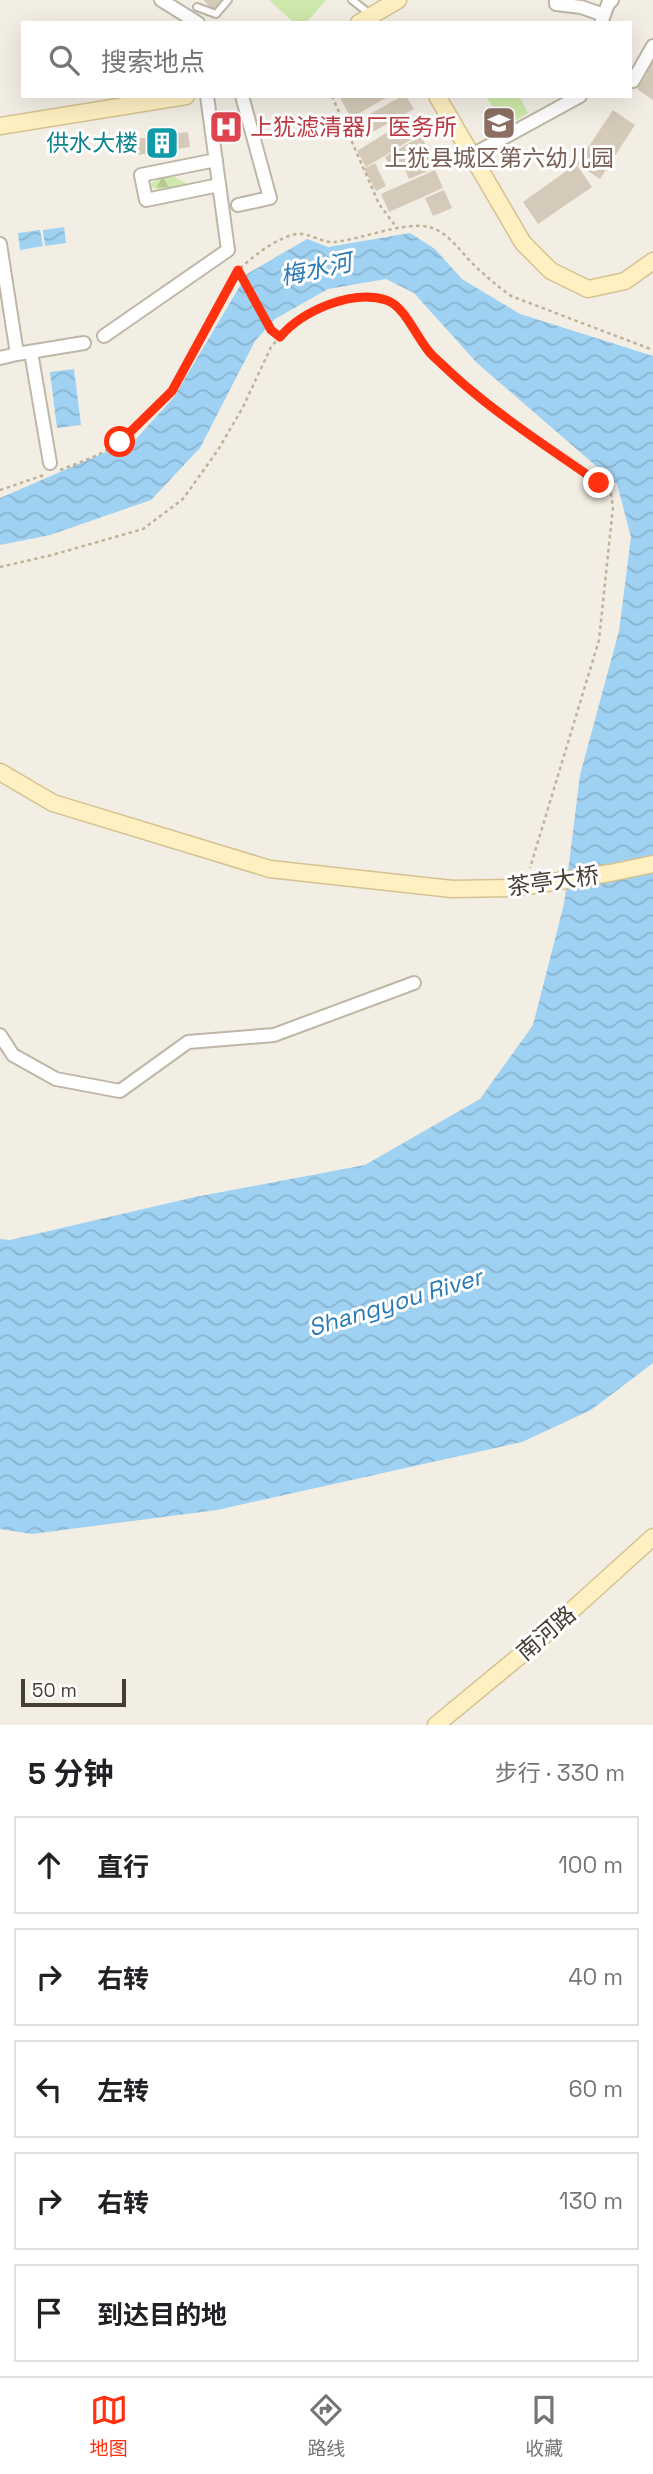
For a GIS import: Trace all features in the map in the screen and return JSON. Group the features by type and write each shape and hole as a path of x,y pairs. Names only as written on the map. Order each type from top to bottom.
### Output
{"street":[{"path":"161,0 195,21"},
{"path":"370,20 398,0"},
{"path":"556,0 556,4 581,7 602,19 612,0"},
{"path":"632,81 653,46"},
{"path":"0,126 174,98"},
{"path":"104,336 228,250 207,98"},
{"path":"238,205 270,198 243,98"},
{"path":"438,98 523,243 551,271 588,289 625,281 653,261"},
{"path":"472,155 576,98"},
{"path":"216,160 141,175 146,200 219,186"},
{"path":"0,244 52,469"},
{"path":"0,358 84,343"},
{"name":"茶亭大桥","path":"0,772 53,803 270,869 452,889 515,888 653,864"},
{"path":"0,1046 56,1079 120,1091 188,1042 274,1035 414,983"},
{"path":"0,1035 13,1055"},
{"name":"南河路","path":"436,1725 539,1640 653,1536"}],"lane":[{"path":"197,7 216,14 228,0"},
{"path":"352,0 370,20"}],"path":[{"path":"333,98 379,204 398,229"},
{"path":"0,490 52,469 94,457 120,442 172,391 238,270 253,257 294,234 307,234 331,243 398,229 431,227 452,240 495,284 511,296 653,350"},
{"path":"238,270 271,330 280,337"},
{"path":"0,567 143,529 183,499 218,450 243,407 271,347 286,330 327,304 360,296 388,300 407,318 428,351 473,393 611,494 613,507 599,640 530,868"}],"green space":[{"path":"269,0 326,0 308,21 292,21"},
{"path":"487,98 520,98 528,113 504,127"},
{"path":"164,177 175,177 186,183 169,191 151,186 153,182"}],"water":[{"path":"64,227 66,243 45,246 43,230"},
{"path":"40,230 43,246 20,250 18,233"},
{"path":"410,233 435,249 462,279 520,314 653,356 653,1363 591,1410 522,1442 217,1510 32,1534 0,1529 0,1239 10,1240 195,1197 365,1165 480,1099 533,1025 564,904 580,775 619,631 631,537 617,484 477,363 414,293 386,279 328,289 275,319 255,341 200,448 151,500 50,535 0,545 0,498 136,439 174,397 247,274 307,239 328,247"},
{"path":"74,369 81,425 57,428 50,372"}],"building":[{"path":"203,0 224,0 214,11"},
{"path":"653,58 653,100 637,89"},
{"path":"340,98 386,98 351,118"},
{"path":"398,98 407,98 414,109 360,139 352,124"},
{"path":"613,110 635,125 600,179 577,164"},
{"path":"407,120 417,136 366,167 357,151"},
{"name":"供水大楼","path":"188,132 190,147 137,155 135,139"},
{"path":"421,136 428,149 426,151 433,169 409,179 403,164 393,170 385,157"},
{"path":"375,163 386,186 376,191 364,169"},
{"path":"576,164 592,187 538,224 523,202"},
{"path":"435,170 443,188 389,212 381,194"},
{"path":"444,190 452,208 433,216 425,198"}],"place":[{"name":"上犹县城区第六幼儿园","path":"499,123"},
{"name":"上犹滤清器厂医务所","path":"226,127"},
{"name":"供水大楼","path":"162,143"}],"route":[{"path":"120,442 172,391 238,270 271,330 280,337 286,330 327,304 360,296 388,300 407,318 428,351 473,393 599,483"}],"water label":[{"name":"梅水河","path":"316,269"},
{"name":"Shangyou River","path":"395,1302"}]}
